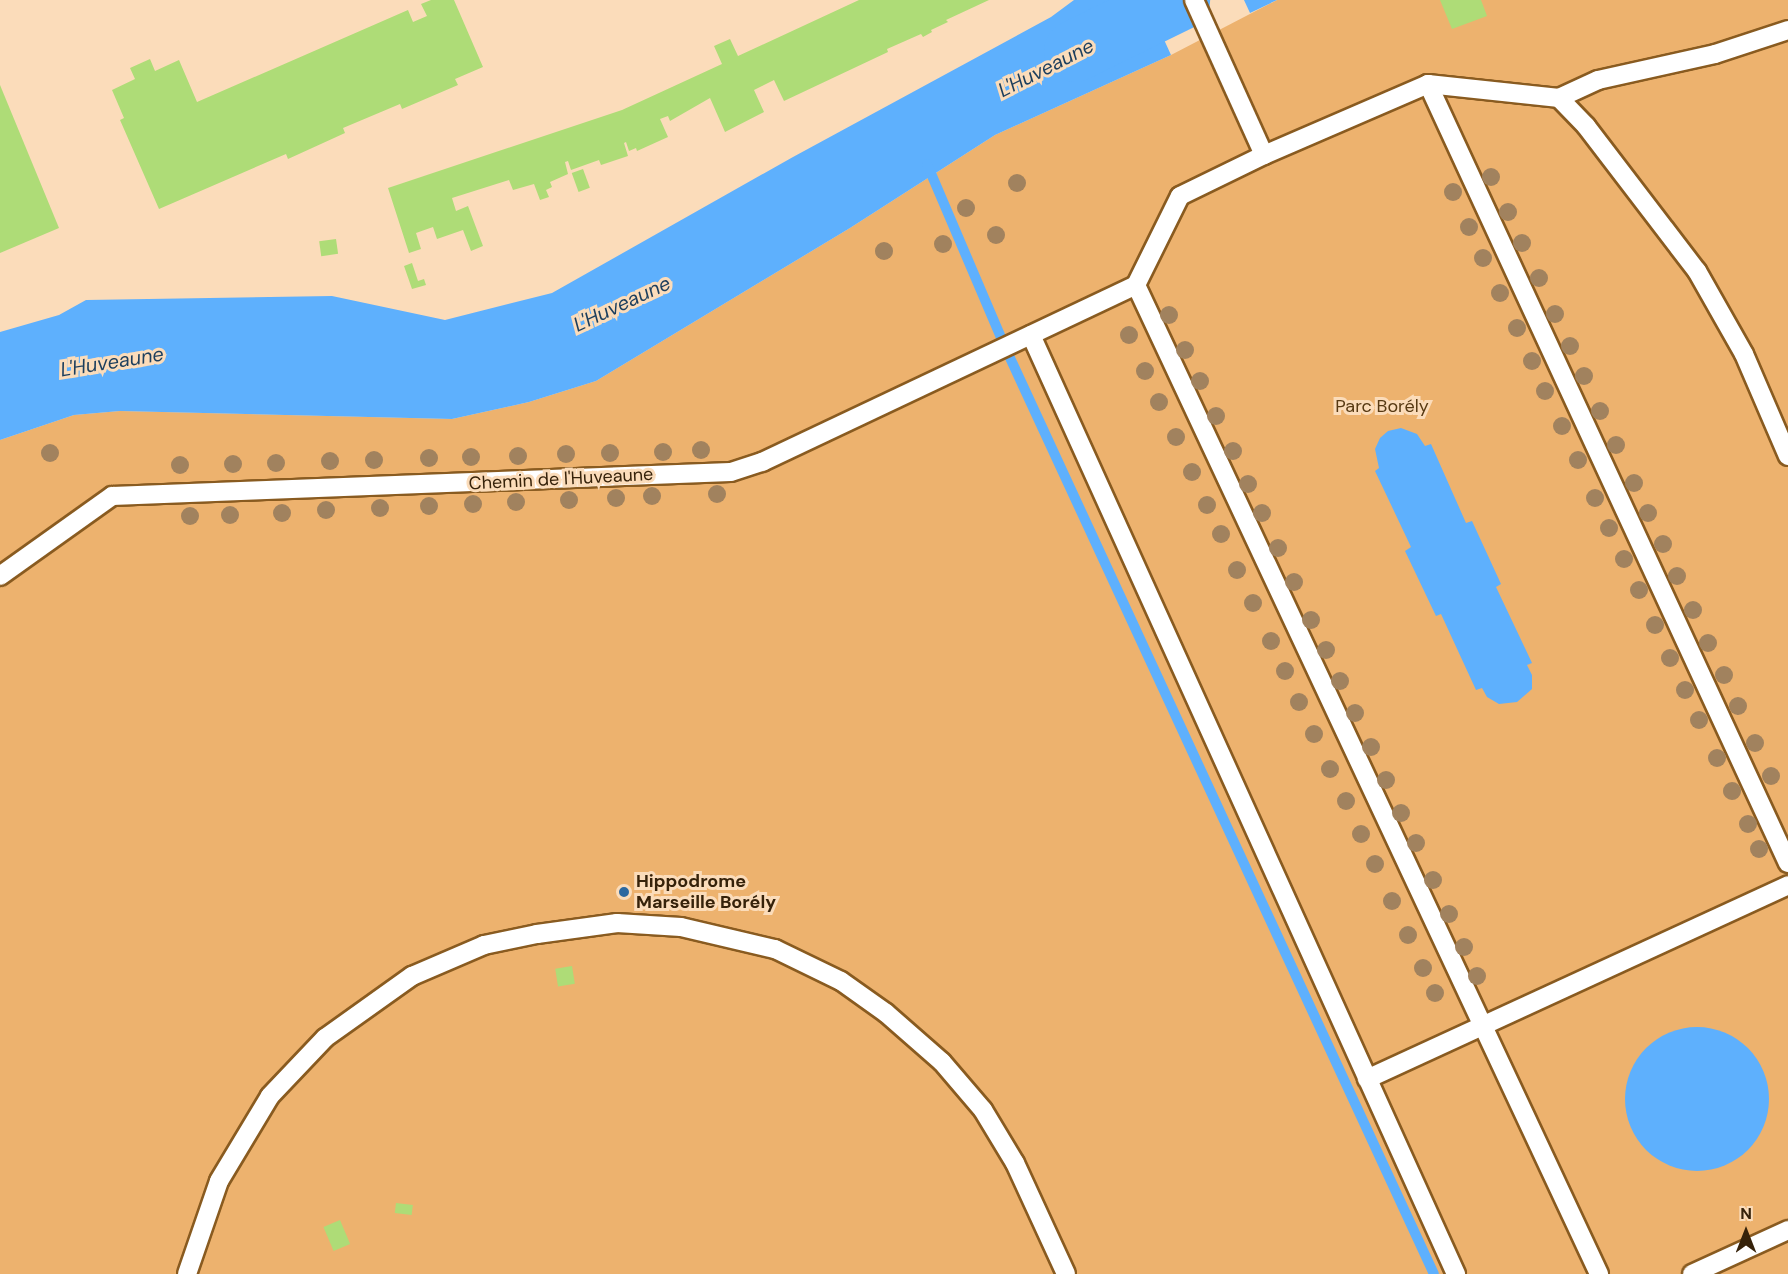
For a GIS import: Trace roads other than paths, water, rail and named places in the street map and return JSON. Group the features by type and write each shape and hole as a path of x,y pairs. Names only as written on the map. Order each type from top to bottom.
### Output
{"lane":[{"path":"1194,0 1264,155"},
{"path":"1599,1274 1136,285 1180,196 1264,155 1428,84 1559,98 1598,80 1715,54 1788,30"},
{"path":"1428,84 1788,863"},
{"path":"1559,98 1586,126 1697,271 1744,354 1788,456"},
{"name":"Chemin de l'Huveaune","path":"0,576 111,496 731,472 762,462 1136,285"},
{"path":"1031,335 1456,1274"},
{"path":"1367,1079 1482,1024 1788,885"},
{"path":"187,1274 219,1181 270,1096 325,1038 412,976 484,945 537,934 617,923 681,927 775,949 841,981 886,1013 942,1062 984,1110 1016,1163 1066,1274"},
{"path":"1692,1274 1788,1230"}],"water":[{"path":"1074,0 1146,0 1171,55 995,135 850,228 596,381 529,402 452,419 120,411 74,415 0,440 0,332 59,315 86,300 332,296 445,320 552,293 793,157 1051,17"},
{"path":"1244,0 1277,0 1250,13"},
{"path":"1401,428 1417,434 1425,446 1431,444 1466,523 1472,521 1501,584 1496,587 1532,663 1527,665 1532,675 1532,689 1517,702 1499,704 1487,697 1482,688 1476,690 1441,614 1436,616 1405,551 1411,547 1375,471 1379,468 1375,449 1380,438 1388,431"},
{"path":"1697,1027 1724,1033 1737,1039 1748,1048 1757,1059 1763,1072 1769,1099 1763,1126 1757,1139 1748,1150 1737,1159 1724,1165 1697,1171 1670,1165 1657,1159 1646,1150 1637,1139 1631,1126 1625,1099 1631,1072 1637,1059 1646,1048 1657,1039 1670,1033"}],"waterway":[{"name":"L'Huveaune","path":"1075,51 1179,0"},
{"path":"927,164 1005,347 1434,1274"}],"place":[{"name":"Hippodrome Marseille Borély","path":"624,892"}],"park label":[{"name":"Parc Borély","path":"1382,406"}]}
